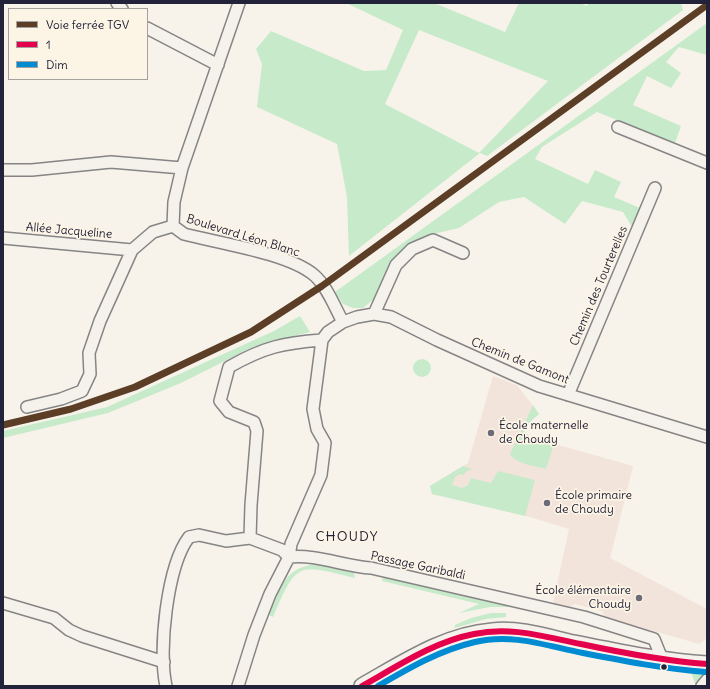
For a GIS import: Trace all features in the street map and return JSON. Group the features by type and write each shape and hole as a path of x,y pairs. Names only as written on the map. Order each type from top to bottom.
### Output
{"main road":[{"path":"362,686 435,645 464,636 491,631 514,630 681,663 707,660"},
{"path":"630,654 690,662 707,660"}],"street":[{"name":"Boulevard Léon Blanc","path":"239,3 182,168 174,202 173,226 184,234 279,257 302,267 315,276 343,322"},
{"path":"148,29 218,65"},
{"path":"618,127 707,163"},
{"path":"3,170 32,170 111,162 182,168"},
{"name":"Chemin des Tourterelles","path":"568,395 655,188"},
{"path":"27,407 61,399 82,391 90,374 89,353 100,321 132,250 153,232 173,226"},
{"name":"Allée Jacqueline","path":"3,238 132,250"},
{"path":"374,314 396,265 412,249 433,240 463,253"},
{"name":"Chemin de Gamont","path":"322,340 328,332 343,322 374,314 391,317 437,340 539,386 707,437"},
{"path":"238,686 254,635 270,594 289,557 291,544 321,475 325,443 317,429 313,409 322,340 278,345 252,353 229,367 220,401 229,412 254,422 257,431 250,505 250,538"},
{"path":"166,686 163,649 167,604 179,555 184,543 189,537 199,535 226,541 250,538 282,550 289,557"},
{"name":"Passage Garibaldi","path":"289,557 304,556 354,567 371,568 584,617 654,639 662,659"},
{"path":"3,603 54,618 69,630 82,636 164,662"},
{"path":"702,686 707,680"}],"shaded area":[{"name":"École primaire de Choudy","path":"493,376 517,385 539,414 522,429 530,437 633,466 610,558 707,609 707,638 699,644 605,617 602,611 575,604 570,607 553,603 569,529 510,511 432,494 430,486 468,463"}],"green space":[{"path":"346,3 434,3 505,32 519,3 580,3 587,6 588,3 681,3 683,10 487,156 480,153 349,256 347,197 337,144 257,107 262,64 256,49 271,31 364,71 386,70 403,30","holes":["419,30 548,81 479,153 385,104"]},
{"path":"707,23 707,55 679,47 666,62 681,73 671,88 647,76 633,105 681,126 675,143 597,112 542,147 535,159 588,184 595,170 621,182 614,197 640,208 632,227 623,212 582,201 565,224 524,197 499,202 459,228 429,235 410,246 383,282 374,299 363,308 353,308 343,304 335,292"},
{"path":"300,316 310,332 253,347 181,383 108,413 3,438 3,431 107,407 274,331"},
{"path":"418,359 426,359 431,364 429,375 426,377 418,377 413,372 413,364"},
{"path":"533,405 539,414 522,429 530,437 554,444 546,469 516,460 510,454"},
{"path":"463,466 472,469 465,472 464,475 460,474 455,477 452,485 462,488 468,485 471,478 491,483 498,471 535,480 525,516 432,494 430,486"},
{"path":"318,564 354,572 355,578 322,570 310,569 302,571 294,576 288,585 273,617 269,615 285,580 298,569"},
{"path":"383,576 512,604 511,607 490,607 459,613 479,604 382,581"},
{"path":"491,613 506,613 506,617 486,619 455,628 455,625 471,618"},
{"path":"703,671 706,673 696,686 691,672"}],"rail line":[{"name":"TGV","path":"3,425 71,409 135,387 251,332 322,286 707,5"}],"transit line":[{"name":"1","path":"362,686 402,663 444,643 474,634 501,631 528,633 644,656 707,664"},
{"name":"Dim","path":"378,686 413,666 462,645 502,639 529,642 644,664 706,672"}],"place":[{"name":"École maternelle de Choudy","path":"491,433"},
{"name":"École primaire de Choudy","path":"547,503"},
{"name":"École élémentaire Choudy","path":"639,598"}],"district":[{"name":"CHOUDY","path":"347,537"}]}
